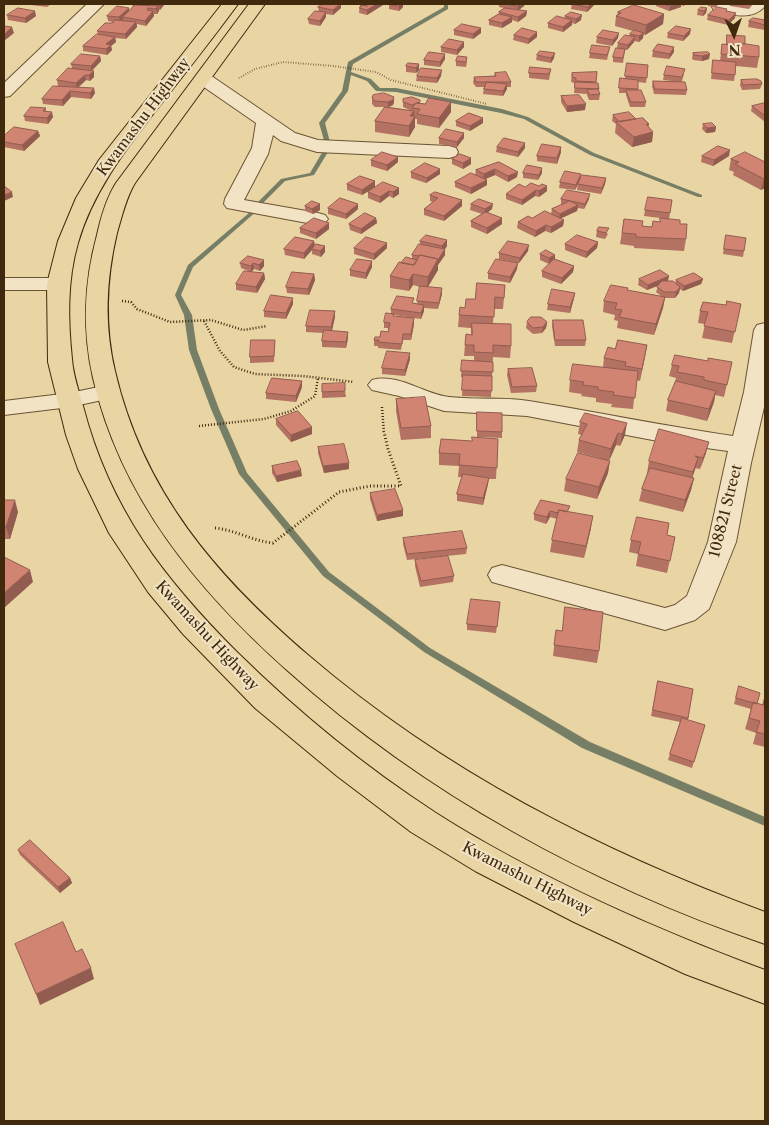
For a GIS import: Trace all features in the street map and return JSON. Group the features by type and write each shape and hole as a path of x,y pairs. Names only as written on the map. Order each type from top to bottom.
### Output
{"main road":[{"name":"Kwamashu Highway","path":"230,4 108,160 86,198 68,241 58,284 60,362 78,435 91,469 122,533 158,586 193,626 266,700 348,766 423,822 487,861 586,910 698,962 765,988"},
{"name":"Kwamashu Highway","path":"257,4 119,193 96,289 100,355 108,392 121,436 157,507 185,548 247,617 303,670 375,727 440,773 533,826 648,881 765,928"}],"street":[{"path":"4,92 96,4"},
{"path":"720,7 748,11 754,10 760,4"},
{"path":"204,79 288,137 317,146 449,152"},
{"path":"266,120 262,147 251,171 234,198 234,204 268,208 318,219"},
{"path":"4,284 58,284"},
{"name":"108821 Street","path":"502,576 665,619 685,614 699,602 722,542 742,445 761,393 765,330"},
{"path":"380,385 404,390 444,404 527,408 663,434 742,445"},
{"path":"4,408 70,400 108,392"}],"path":[{"path":"223,92 229,85 244,75 276,63 333,66 376,72 391,80 487,104"},
{"path":"119,300 130,302 137,309 170,322 222,322 235,329 243,330 267,326"},
{"path":"204,321 220,351 234,367 256,374 380,385 384,431 390,456 398,471 401,486 370,486 339,492 273,543 262,543 224,528 216,528"},
{"path":"199,426 272,418 307,403 315,396 318,378"}],"building":[{"path":"323,4 340,4 333,10 318,7"},
{"path":"361,4 377,4 367,10 359,8 363,5 367,6"},
{"path":"572,4 591,4 588,7"},
{"path":"135,5 158,6 156,9 148,8 147,10 153,11 145,21 123,17"},
{"path":"634,5 664,14 646,25 616,16 621,13 618,12"},
{"path":"117,6 129,8 119,17 107,16"},
{"path":"701,7 707,8 704,11 698,10"},
{"path":"717,7 736,13 729,20 708,15"},
{"path":"18,8 35,11 25,18 7,15"},
{"path":"505,8 527,11 518,17 499,12"},
{"path":"315,11 326,12 320,21 308,19"},
{"path":"571,12 582,15 576,19 565,16"},
{"path":"499,14 512,17 502,23 489,20"},
{"path":"557,16 572,20 563,27 548,23"},
{"path":"753,18 765,20 765,25 749,21"},
{"path":"115,20 136,22 125,34 97,31 105,23 112,23"},
{"path":"462,24 481,28 473,34 454,30"},
{"path":"4,26 12,27 4,35"},
{"path":"676,26 691,29 684,36 668,33"},
{"path":"522,28 537,32 529,39 514,35"},
{"path":"603,30 619,33 613,40 597,37"},
{"path":"634,30 644,33 639,36 630,34"},
{"path":"97,34 115,37 106,44 111,45 106,49 83,46"},
{"path":"625,35 635,37 628,45 618,43"},
{"path":"727,35 745,36 745,44 727,44"},
{"path":"449,39 464,42 457,50 441,47"},
{"path":"740,43 759,46 759,57 721,54 722,44 740,46"},
{"path":"658,44 674,47 670,54 653,51"},
{"path":"592,45 610,47 607,55 590,53"},
{"path":"616,48 625,49 623,58 613,57"},
{"path":"540,51 555,53 551,58 537,55"},
{"path":"429,52 445,54 440,62 424,60"},
{"path":"708,52 710,54 702,56 694,55 693,53"},
{"path":"81,54 100,56 91,66 71,64"},
{"path":"458,56 467,57 466,62 456,61"},
{"path":"713,60 736,62 735,75 712,73"},
{"path":"408,63 419,64 416,68 406,66"},
{"path":"627,63 648,65 647,78 625,76"},
{"path":"667,66 685,69 682,77 664,75"},
{"path":"530,67 551,69 549,74 529,73"},
{"path":"68,68 94,71 89,75 85,75 76,83 57,80"},
{"path":"421,68 442,70 437,78 417,76"},
{"path":"506,72 511,82 476,82 474,77 496,76 495,73"},
{"path":"597,72 596,82 576,81 576,78 572,77 572,73"},
{"path":"620,78 638,80 638,89 619,88"},
{"path":"757,79 762,84 743,85 741,80"},
{"path":"653,81 685,82 687,90 655,89"},
{"path":"487,82 507,84 503,91 484,89"},
{"path":"575,82 598,83 599,89 575,88"},
{"path":"53,86 94,88 90,93 70,91 62,100 42,99"},
{"path":"598,89 600,94 590,95 587,90"},
{"path":"626,90 641,90 646,102 631,102"},
{"path":"384,93 394,97 393,100 388,102 375,101 372,98 373,95"},
{"path":"579,95 586,104 567,106 561,96"},
{"path":"412,97 420,100 420,102 412,105 403,102 403,99"},
{"path":"429,98 451,102 439,118 417,114 420,109 412,108 416,103 425,104"},
{"path":"765,103 765,116 752,106"},
{"path":"31,107 46,108 43,111 52,112 47,118 24,116"},
{"path":"385,107 414,111 410,116 415,116 409,126 375,121"},
{"path":"629,112 636,119 619,122 613,115"},
{"path":"469,113 483,118 470,126 456,121"},
{"path":"643,118 653,132 634,137 616,122"},
{"path":"712,123 716,127 707,128 703,124"},
{"path":"14,127 38,131 22,145 4,142 4,136"},
{"path":"446,129 464,133 457,142 439,138"},
{"path":"504,138 525,143 518,152 497,147"},
{"path":"542,144 561,147 557,158 537,156"},
{"path":"718,146 730,150 714,160 702,156"},
{"path":"382,152 398,157 387,165 371,160"},
{"path":"745,152 765,162 764,179 735,164 739,162 731,159"},
{"path":"460,154 471,158 463,163 452,159"},
{"path":"499,162 518,172 508,176 495,169 484,174 476,170"},
{"path":"425,163 440,169 427,178 411,172"},
{"path":"527,165 542,168 539,175 523,173"},
{"path":"565,171 581,174 576,185 560,182"},
{"path":"471,173 487,180 471,188 455,182"},
{"path":"582,175 606,178 602,188 578,184"},
{"path":"360,176 375,181 362,190 347,184"},
{"path":"383,182 399,188 393,192 389,191 380,197 368,192"},
{"path":"531,183 547,186 539,191 536,190 522,200 506,194 519,184 525,187"},
{"path":"4,186 12,192 4,195"},
{"path":"567,190 590,194 585,204 561,199"},
{"path":"435,192 462,200 444,216 424,209 438,198 430,195"},
{"path":"648,197 672,200 670,213 645,210"},
{"path":"340,198 358,204 346,214 328,208"},
{"path":"479,199 493,204 485,209 471,204"},
{"path":"312,201 320,204 312,209 305,206"},
{"path":"570,201 578,205 560,214 552,209"},
{"path":"545,211 564,220 551,227 546,225 536,231 518,222 528,216 532,218"},
{"path":"486,212 502,218 487,228 471,221"},
{"path":"365,213 376,218 361,229 349,224"},
{"path":"314,218 329,223 316,233 300,228"},
{"path":"660,218 680,220 680,224 687,224 686,239 636,237 636,234 622,233 624,219 643,221 642,226 652,227 653,221 660,222"},
{"path":"599,227 609,228 606,233 597,231"},
{"path":"426,235 447,240 442,246 420,241"},
{"path":"577,235 598,242 587,252 565,244"},
{"path":"726,235 746,238 744,251 724,249"},
{"path":"295,237 314,241 304,253 284,249"},
{"path":"366,237 387,243 374,254 354,248"},
{"path":"508,241 529,245 520,258 499,253"},
{"path":"316,244 325,246 320,251 312,249"},
{"path":"419,244 445,249 438,260 420,255 412,255"},
{"path":"546,250 555,255 549,258 540,254"},
{"path":"420,255 438,259 428,277 413,274 409,280 390,276 399,262 414,265"},
{"path":"248,256 264,260 259,265 253,263 251,266 240,263"},
{"path":"406,257 417,260 413,265 401,263"},
{"path":"357,259 372,261 366,273 350,270"},
{"path":"496,259 518,263 510,277 488,273"},
{"path":"554,259 574,266 562,278 542,271"},
{"path":"660,270 669,276 648,285 639,279"},
{"path":"244,271 264,273 256,287 236,284"},
{"path":"292,272 314,274 308,289 286,287"},
{"path":"694,273 703,279 684,286 676,280"},
{"path":"662,281 673,281 680,287 676,292 664,292 657,287"},
{"path":"477,283 505,285 504,298 495,297 494,317 459,315 460,307 465,308 466,299 475,299"},
{"path":"611,285 665,297 656,324 619,317 622,310 615,309 617,303 604,301"},
{"path":"420,286 442,288 439,303 417,301"},
{"path":"552,289 575,293 570,307 548,304"},
{"path":"271,295 293,298 286,313 264,311"},
{"path":"397,296 414,298 412,303 424,305 421,313 391,309"},
{"path":"727,301 741,304 735,332 704,326 708,312 700,311 703,302 726,305"},
{"path":"310,310 335,311 331,327 306,326"},
{"path":"386,313 394,314 393,316 414,318 411,334 403,334 402,344 374,340 375,337 380,337 381,331 388,332 390,323 384,322"},
{"path":"531,317 541,317 547,322 543,327 533,328 527,322"},
{"path":"553,320 583,320 586,340 555,340"},
{"path":"472,323 511,324 511,346 493,345 493,353 474,352 474,345 465,345 466,334 472,335"},
{"path":"324,330 348,332 346,342 322,341"},
{"path":"251,340 275,340 274,356 250,357"},
{"path":"618,340 647,345 642,369 625,366 626,362 604,358 608,347 615,349"},
{"path":"387,351 410,353 405,370 382,368"},
{"path":"675,355 708,361 708,358 732,362 727,385 704,380 704,377 677,372 679,366 672,365"},
{"path":"462,360 493,362 493,372 461,371"},
{"path":"573,364 638,371 635,398 613,395 614,392 598,390 598,387 583,385 584,382 570,380"},
{"path":"532,368 537,386 512,387 508,369"},
{"path":"463,375 492,376 492,391 462,390"},
{"path":"272,378 302,381 296,396 266,393"},
{"path":"676,381 716,391 709,409 668,400"},
{"path":"345,383 345,391 322,392 322,384"},
{"path":"425,397 431,426 401,428 396,399"},
{"path":"298,411 312,427 291,435 276,419"},
{"path":"477,412 502,413 502,432 477,431"},
{"path":"585,413 627,423 622,434 618,433 611,449 579,440 587,424 580,422"},
{"path":"659,429 709,442 703,458 695,456 698,458 693,472 649,461"},
{"path":"472,437 498,439 497,468 459,465 460,454 439,453 441,439 472,441"},
{"path":"344,444 349,463 323,466 318,447"},
{"path":"578,453 610,461 599,487 566,479"},
{"path":"297,461 301,470 276,476 272,466"},
{"path":"650,468 694,478 685,500 642,489"},
{"path":"463,474 489,478 483,498 457,494"},
{"path":"395,489 403,510 377,515 370,493"},
{"path":"4,500 15,500 6,527 4,527"},
{"path":"541,500 570,506 567,512 559,510 558,513 550,511 547,517 534,514"},
{"path":"559,510 593,516 586,546 552,540"},
{"path":"637,517 669,523 667,535 675,537 670,561 638,554 641,542 631,540"},
{"path":"462,531 467,548 407,554 403,538"},
{"path":"448,556 454,576 421,581 415,560"},
{"path":"4,557 30,570 4,593"},
{"path":"471,599 500,602 497,627 467,624"},
{"path":"565,607 603,612 599,651 554,645 556,630 562,631"},
{"path":"658,681 693,689 688,718 653,710"},
{"path":"739,686 760,693 757,704 736,698"},
{"path":"765,696 765,734 756,732 760,721 749,718 753,702 763,705"},
{"path":"682,718 705,725 694,762 670,754"},
{"path":"30,840 70,878 58,887 18,850"},
{"path":"63,922 76,952 82,949 91,968 36,994 15,944"}],"waterway":[{"path":"348,73 350,63 446,8 446,4"},
{"path":"328,146 322,123 345,91 348,73"},
{"path":"348,73 369,80 378,90 396,90 502,111 526,118 592,154 700,196"},
{"path":"260,203 283,180 312,174 325,152"},
{"path":"256,209 190,266 178,295 188,315 193,350 215,409 243,474 326,574 427,650 586,745 765,822"}]}
